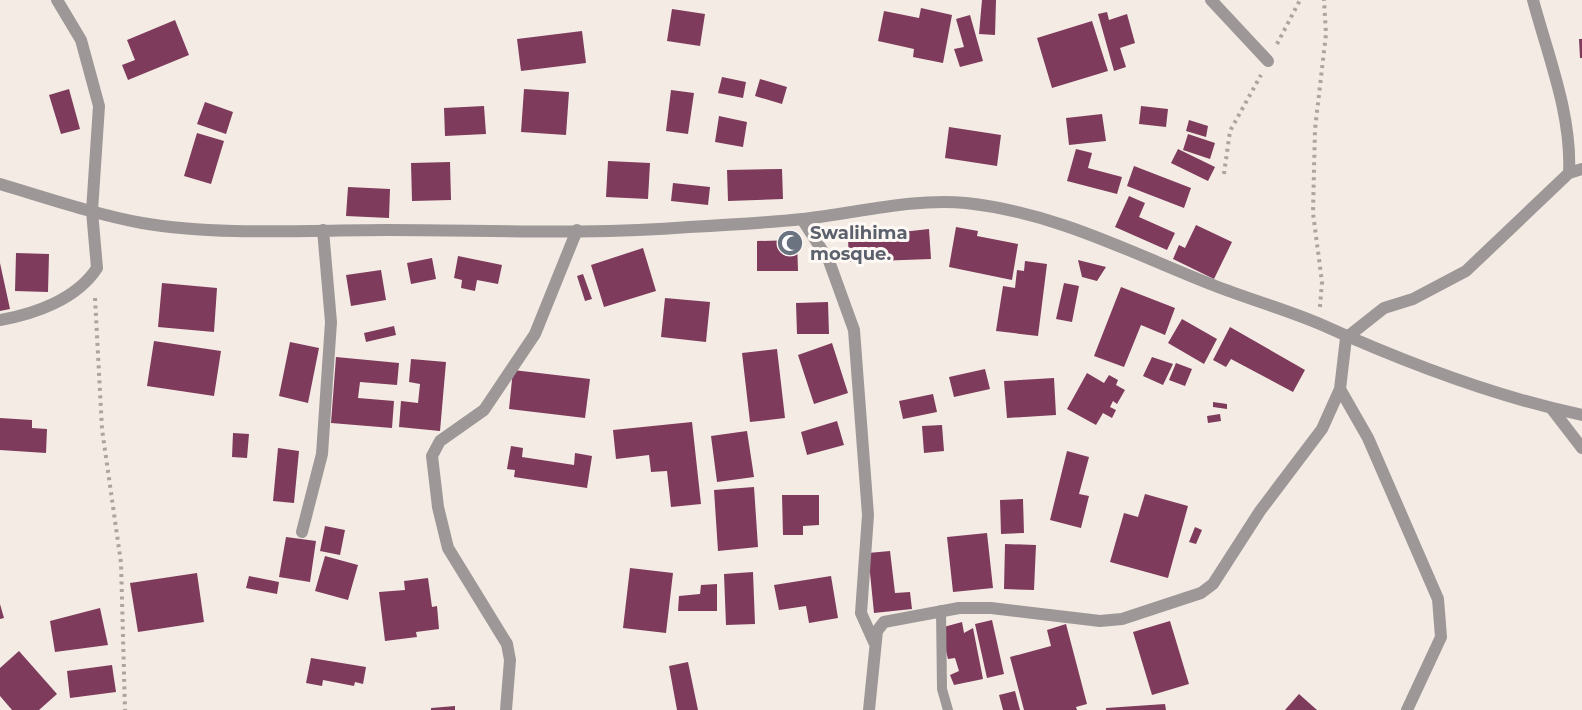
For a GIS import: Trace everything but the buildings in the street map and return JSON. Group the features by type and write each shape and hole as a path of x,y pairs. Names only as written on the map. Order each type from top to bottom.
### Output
{"street":[{"path":"0,320 38,311 65,296 94,273 99,260 92,211 99,106 81,40 57,0"},
{"path":"1211,0 1268,61"},
{"path":"1533,0 1566,121 1569,173"},
{"path":"869,710 875,645 878,628 884,622 941,610 991,608 1100,621 1122,619 1201,593 1213,584 1260,511 1322,429 1340,389 1346,338 1384,308 1434,290 1466,271 1569,173 1582,168"},
{"path":"0,184 92,211 144,223 186,227 323,230 667,229 802,219 938,203 959,203 1032,213 1090,233 1214,285 1318,323 1346,338 1453,378 1551,409 1582,415"},
{"path":"802,219 829,261 854,330 868,515 861,613 875,645"},
{"path":"302,532 322,454 330,322 323,230"},
{"path":"506,710 510,660 507,644 448,548 438,507 432,456 440,441 484,410 536,334 577,230"},
{"path":"1340,389 1368,438 1438,599 1441,637 1407,710"},
{"path":"1551,409 1582,448"}],"lane":[{"path":"941,610 942,689 948,710"}],"path":[{"path":"1224,174 1230,131 1300,0"},
{"path":"1318,323 1322,282 1312,213 1315,129 1326,34 1324,0"},
{"path":"94,273 102,429 121,563 125,710"}],"place":[{"name":"Swalihima mosque.","path":"790,243"}]}
